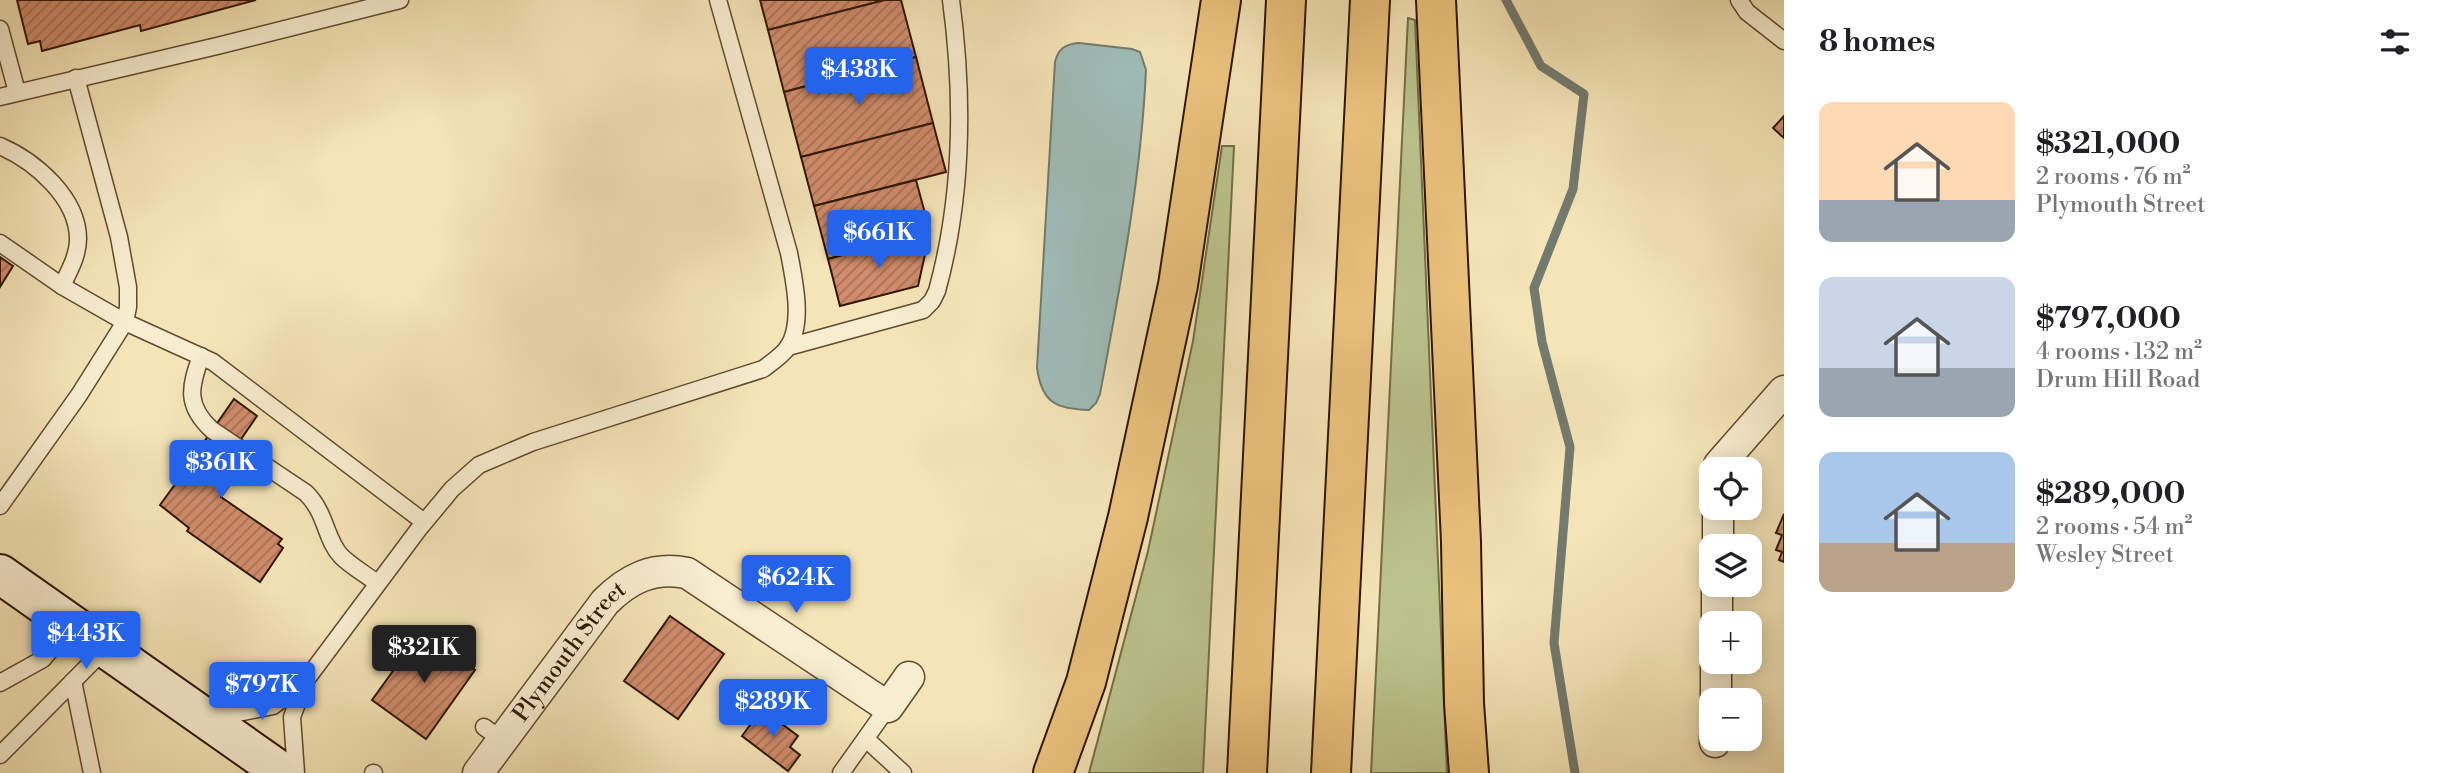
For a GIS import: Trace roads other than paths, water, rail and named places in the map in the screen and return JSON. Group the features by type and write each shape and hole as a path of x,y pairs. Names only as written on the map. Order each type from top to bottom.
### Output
{"highway":[{"path":"1054,773 1086,682 1131,503 1178,285 1221,0"},
{"path":"1247,773 1286,0"},
{"path":"1331,773 1370,0"},
{"path":"1436,0 1469,773"}],"main road":[{"path":"0,574 283,773"}],"street":[{"path":"1725,457 1784,391"},
{"name":"Plymouth Street","path":"478,773 493,734 614,593 642,575 665,571 687,573 888,707"},
{"path":"888,707 909,677"}],"lane":[{"path":"0,97 400,0"},
{"path":"718,0 796,286 796,320 788,347"},
{"path":"296,773 292,717 306,680 424,522 452,489 479,465 533,442 763,369 788,347 923,310 937,290 957,188 957,49 951,0"},
{"path":"1739,0 1747,12 1784,41"},
{"path":"0,29 17,92"},
{"path":"0,506 79,396 125,322 128,307 128,287 119,237 76,78"},
{"path":"0,146 14,152 41,172 67,201 78,238 74,260 62,286"},
{"path":"0,243 62,286 125,322 213,362 424,522"},
{"path":"201,356 190,387 200,419 212,430 306,493 324,517 340,555 377,583"},
{"path":"3,678 43,659 72,624"},
{"path":"0,755 106,648"},
{"path":"206,719 273,706 306,680"},
{"path":"74,681 92,773"},
{"path":"841,773 888,707"},
{"path":"866,738 903,773"}],"water":[{"path":"1079,43 1140,52 1146,70 1140,152 1122,273 1100,394 1089,410 1068,408 1052,402 1039,380 1037,368 1055,62 1063,48"}],"waterway":[{"path":"1506,0 1541,66 1584,94 1573,189 1534,288 1542,342 1570,447 1554,643 1575,773"}]}
